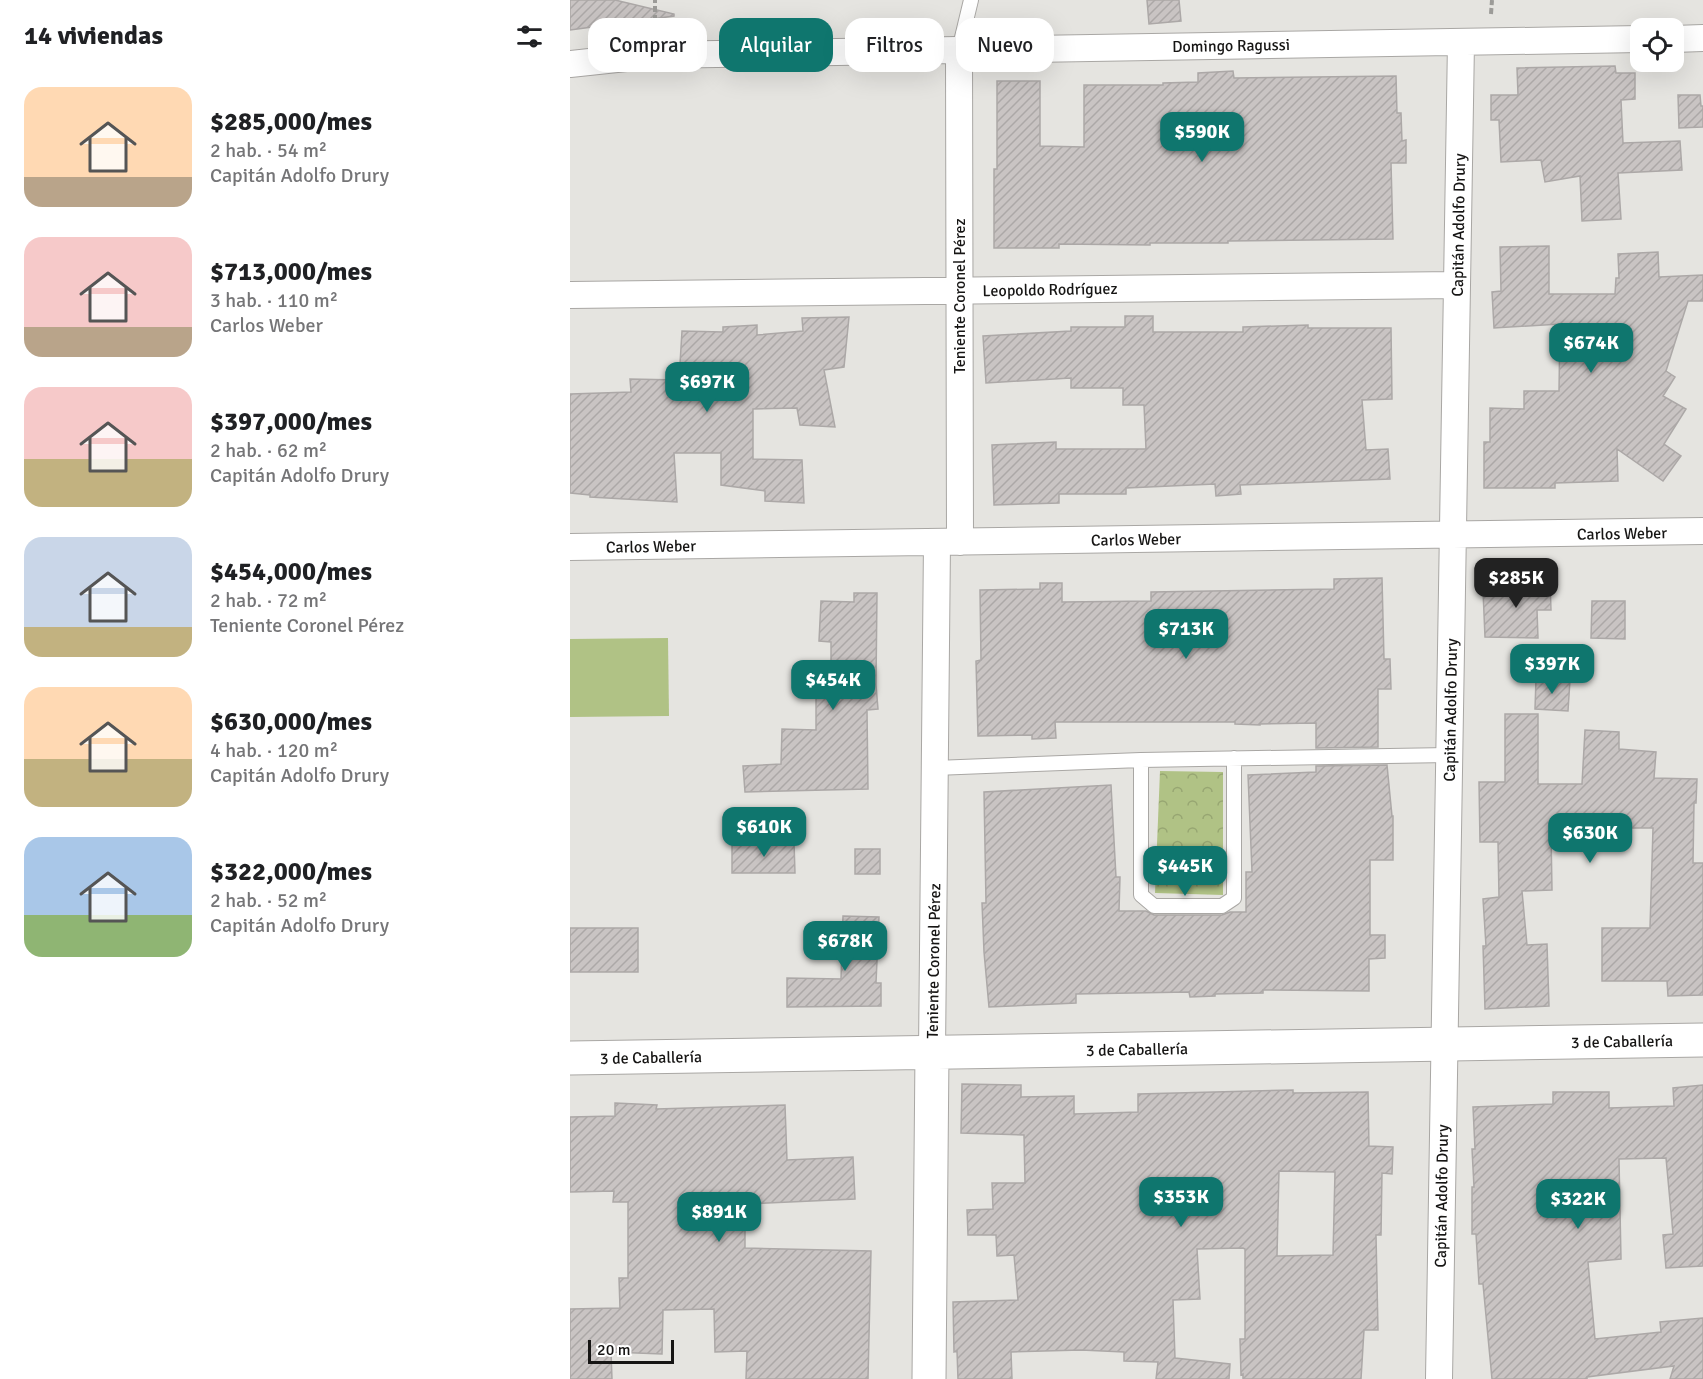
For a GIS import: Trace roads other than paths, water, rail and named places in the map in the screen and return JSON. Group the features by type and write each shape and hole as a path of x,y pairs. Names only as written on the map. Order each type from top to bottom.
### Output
{"main road":[{"name":"3 de Caballería","path":"570,1058 1703,1040"},
{"name":"Teniente Coronel Pérez","path":"929,1379 932,1052"}],"street":[{"path":"1684,39 1703,38"},
{"name":"Domingo Ragussi","path":"1054,48 1630,39"},
{"name":"Capitán Adolfo Drury","path":"1439,1379 1461,42"},
{"name":"Domingo Ragussi","path":"570,64 654,55 956,50"},
{"name":"Teniente Coronel Pérez","path":"932,1052 935,768 949,542 959,291 959,72"},
{"name":"Leopoldo Rodríguez","path":"570,295 1457,285"},
{"name":"Carlos Weber","path":"570,547 1703,531"}],"lane":[{"path":"967,18 971,0"},
{"path":"935,768 1142,760 1449,755"},
{"path":"1142,760 1141,895 1154,906 1222,906 1234,898 1234,758"}]}
